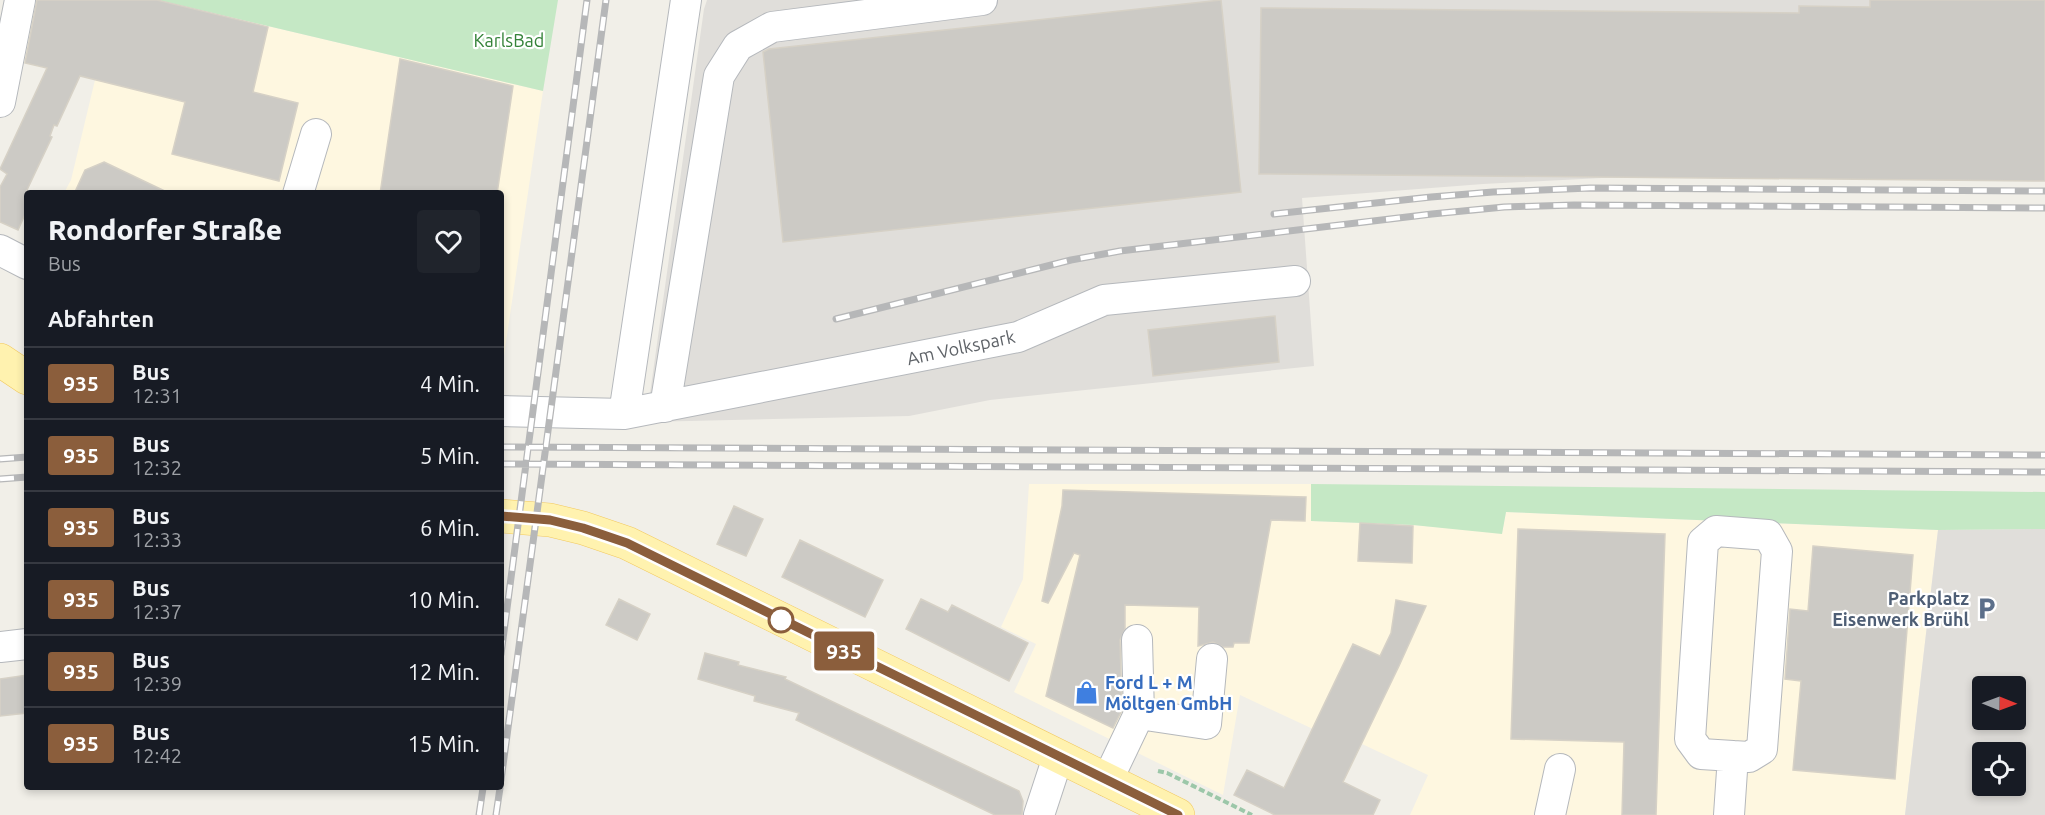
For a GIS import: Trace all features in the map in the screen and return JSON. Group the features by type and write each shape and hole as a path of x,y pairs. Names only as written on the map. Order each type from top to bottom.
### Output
{"main road":[{"path":"0,360 24,376"},
{"path":"504,516 550,520 627,543 1178,815"}],"street":[{"path":"0,102 20,0"},
{"path":"624,414 686,0"},
{"path":"665,407 719,76 738,46 772,27 982,0"},
{"path":"299,190 316,134"},
{"path":"0,250 24,262"},
{"name":"Am Volkspark","path":"504,411 624,414 1018,337 1104,300 1295,281"},
{"path":"1716,531 1768,535 1778,551 1762,749 1749,757 1733,756 1701,754 1690,739 1703,542 1716,531"},
{"path":"1107,781 1139,714 1137,640"},
{"path":"0,647 24,644"},
{"path":"1139,714 1206,724 1212,659"},
{"path":"1729,815 1733,756"},
{"path":"1039,815 1058,757"},
{"path":"1550,815 1560,768"}],"shaded area":[{"path":"31,0 158,0 543,91 504,356 504,190 66,190 71,180 95,80 19,62"},
{"path":"707,0 2045,0 2045,181 1679,174 1483,184 1302,198 1314,366 990,400 909,416 646,422"},
{"path":"1029,484 1311,484 1311,521 1413,525 1502,533 1506,512 1938,530 1905,815 1410,815 1428,775 1362,744 1328,815 1273,815 1313,729 1240,695 1223,795 1014,692 1036,644 1001,627 1023,579"},
{"name":"Parkplatz Eisenwerk Brühl","path":"2045,529 2045,815 1905,815 1938,530"}],"green space":[{"name":"KarlsBad","path":"158,0 558,0 543,91"},
{"path":"1311,484 2045,492 2045,529 1938,530 1506,512 1502,534 1413,525 1311,521"}],"building":[{"path":"37,0 157,0 268,27 253,92 298,103 279,181 172,154 185,102 80,76 57,126 54,125 50,136 52,137 27,190 24,190 24,217 18,230 0,222 0,187 7,174 0,169 47,68 25,63"},
{"path":"1221,0 1241,192 783,242 763,52 769,49"},
{"path":"1870,0 2045,0 2045,181 1259,174 1261,8 1799,13 1799,6 1870,7"},
{"path":"400,59 513,86 498,190 381,190"},
{"path":"104,162 163,190 76,190 85,170"},
{"path":"1275,316 1279,362 1153,376 1148,330"},
{"path":"1063,490 1306,497 1305,521 1271,520 1249,643 1234,643 1233,647 1223,647 1213,642 1198,646 1199,607 1125,605 1125,629 1120,640 1122,710 1113,728 1046,696 1080,555 1074,553 1048,603 1042,601 1062,506"},
{"path":"734,506 763,519 746,556 717,544"},
{"path":"1360,523 1413,526 1412,563 1358,561"},
{"path":"1518,529 1665,534 1656,815 1622,815 1624,742 1511,739"},
{"path":"800,540 883,580 865,617 782,577"},
{"path":"1813,546 1913,555 1895,779 1793,770 1801,681 1785,679 1790,609 1808,611"},
{"path":"619,599 650,614 637,640 606,625"},
{"path":"921,599 948,612 952,605 1028,643 1009,681 906,629"},
{"path":"1396,600 1426,606 1343,782 1380,800 1373,815 1275,815 1234,795 1247,770 1284,788 1353,644 1380,656 1391,633"},
{"path":"705,653 739,662 738,665 786,677 785,679 1019,791 1023,801 1022,815 995,815 796,720 799,713 754,701 755,696 698,679"},
{"path":"24,675 24,713 0,716 0,679"}],"railway":[{"path":"504,631 587,0"},
{"path":"504,758 606,0"},
{"path":"1274,214 1431,197 1590,188 2045,191"},
{"path":"836,319 1071,260 1120,251 1504,207 1574,205 2045,208"},
{"path":"504,447 2045,455"},
{"path":"0,459 24,457"},
{"path":"504,464 2045,472"},
{"path":"0,479 24,477"},
{"path":"479,815 483,790"},
{"path":"496,815 500,790"}],"bus line":[{"name":"935","path":"504,516 550,520 627,543 1178,815"}],"place":[{"name":"Parkplatz Eisenwerk Brühl","path":"1987,609"},
{"name":"Ford L + M Möltgen GmbH","path":"1087,693"}]}
